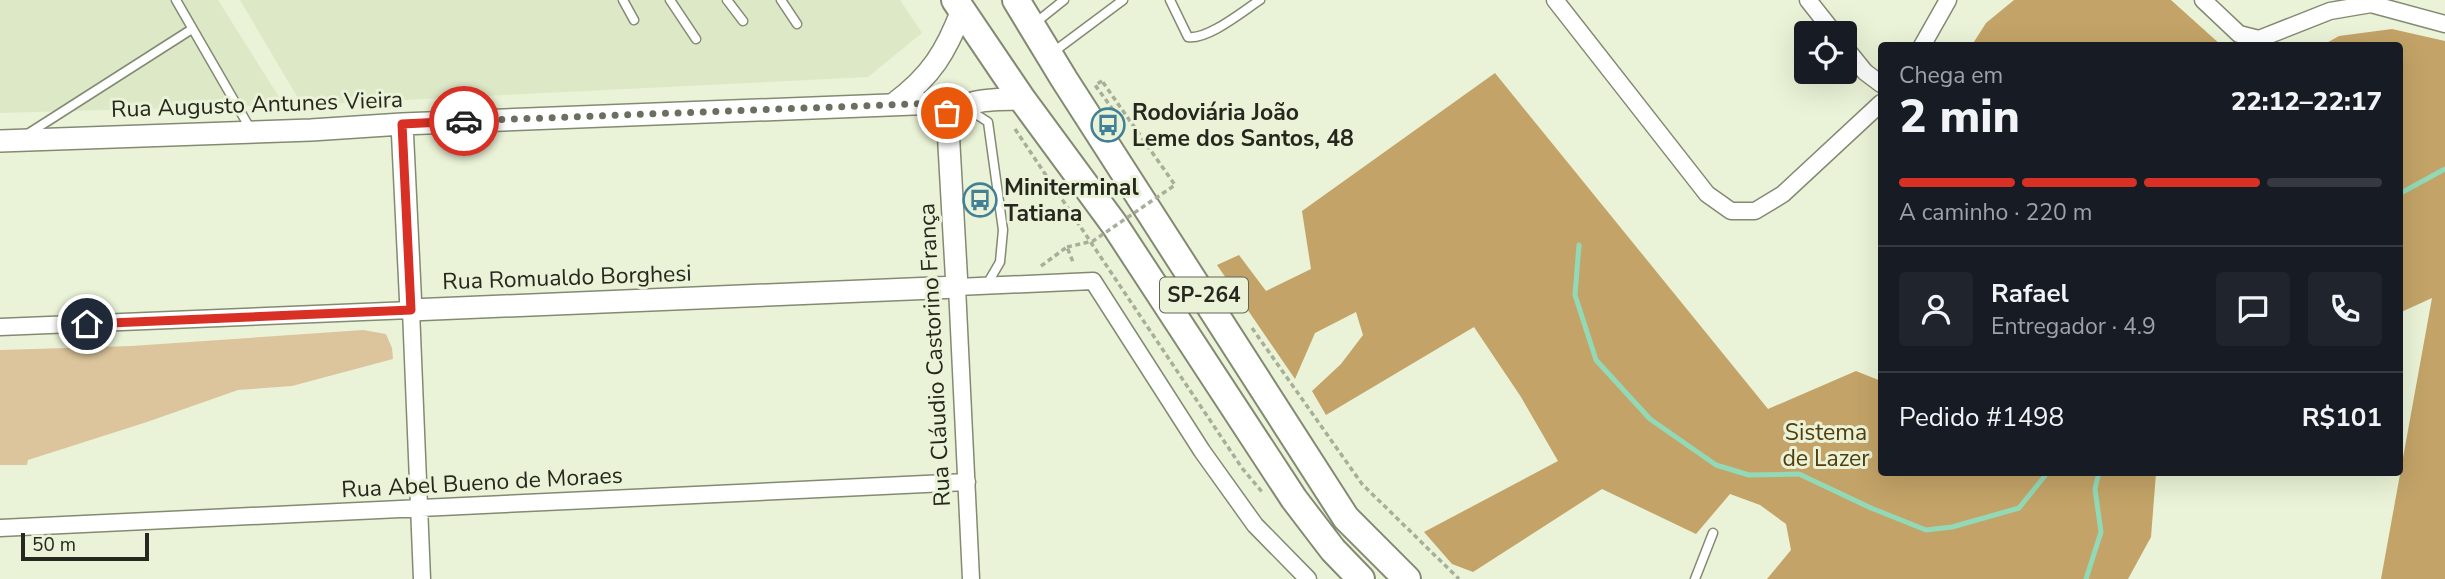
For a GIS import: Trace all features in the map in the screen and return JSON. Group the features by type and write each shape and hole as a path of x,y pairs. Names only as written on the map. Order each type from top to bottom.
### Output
{"main road":[{"name":"SP-264","path":"1016,0 1346,518 1407,579"},
{"name":"SP-264","path":"959,5 1022,99 1114,223 1294,499 1333,550 1361,579"}],"street":[{"path":"1555,0 1707,194 1731,211 1755,211 1783,194 1878,106"},
{"path":"1808,0 1825,21"},
{"path":"1924,42 1948,0"},
{"path":"2203,0 2239,34 2259,39 2330,11 2371,4 2445,24"},
{"path":"2401,0 2412,15"},
{"path":"895,103 919,85 939,61 951,38 959,5"},
{"path":"1857,62 1878,81"},
{"path":"948,128 950,119 969,104 1022,99"},
{"name":"Rua Augusto Antunes Vieira","path":"9,140 939,103"},
{"name":"Rua Cláudio Castorino França","path":"939,103 947,113 971,579"},
{"path":"402,124 422,579"},
{"name":"Rua Romualdo Borghesi","path":"0,327 1093,281 1217,472 1255,525 1308,579"},
{"name":"Rua Abel Bueno de Moraes","path":"0,528 967,482"}],"lane":[{"path":"176,0 251,130"},
{"path":"623,0 635,20"},
{"path":"670,0 696,39"},
{"path":"727,0 743,20"},
{"path":"781,0 797,24"},
{"path":"1031,26 1064,0"},
{"path":"1049,55 1123,0"},
{"path":"1170,0 1188,37 1194,38 1205,35 1260,0"},
{"path":"9,140 192,29"},
{"path":"939,103 969,104 973,111 988,122 992,134 1003,230 1000,262 986,286"},
{"path":"1695,579 1713,533"}],"path":[{"path":"1029,267 1042,266 1067,247 1093,241 1175,185 1102,81 1096,85 1114,111"},
{"path":"1159,195 1167,206"},
{"path":"1067,247 1073,262"},
{"path":"1251,328 1362,484 1459,579"}],"shaded area":[{"path":"0,0 218,0 284,105 0,113"},
{"path":"240,0 900,0 922,33 868,77 302,105"},
{"path":"363,330 386,334 393,359 292,386 238,390 28,460 27,465 0,465 0,350 131,346"}],"green space":[{"path":"2014,0 2171,0 2218,42 1974,42 1986,23"},
{"path":"2392,29 2445,41 2445,579 2381,579 2400,476 2403,476 2403,458 2432,298 2403,311 2403,42 2328,42 2339,36"},
{"name":"Sistema de Lazer","path":"1495,73 1768,409 1856,371 1878,380 1878,476 2156,476 2151,537 2128,579 1767,579 1791,550 1786,524 1760,505 1730,494 1696,534 1602,489 1473,572 1452,564 1424,532 1558,461 1521,397 1474,327 1326,415 1312,391 1341,364 1363,335 1356,312 1315,333 1295,379 1217,265 1239,255 1266,291 1311,269 1302,211"}],"waterway":[{"path":"2403,192 2445,169"},
{"path":"1579,245 1575,295 1596,360 1650,419 1716,465 1749,475 1799,474 1926,530 1952,527 2019,508 2045,476"},
{"path":"2086,579 2101,532 2095,489 2098,476"}],"way so far":[{"path":"464,121 939,103 947,113"}],"place":[{"name":"Rodoviária João Leme dos Santos, 48","path":"1108,125"},
{"name":"Miniterminal Tatiana","path":"980,200"}],"route":[{"path":"87,324 411,310 402,124 464,121"}]}
